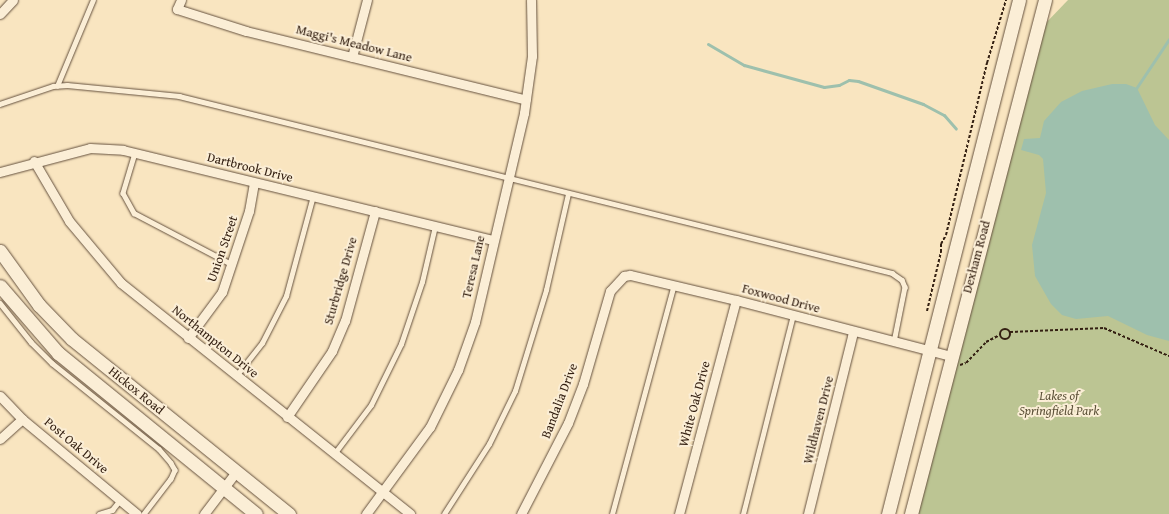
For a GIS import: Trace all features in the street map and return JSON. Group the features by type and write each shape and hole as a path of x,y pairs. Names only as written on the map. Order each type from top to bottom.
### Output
{"street":[{"path":"0,14 13,0"},
{"name":"Maggi's Meadow Lane","path":"181,0 177,9 246,31 526,100"},
{"path":"352,57 367,0"},
{"name":"Teresa Lane","path":"366,514 430,427 458,370 475,322 526,100 532,56 531,0"},
{"name":"Dexham Road","path":"888,514 928,350 1018,0"},
{"name":"Dexham Road","path":"911,514 950,359 1046,0"},
{"name":"Dartbrook Drive","path":"0,172 34,161 90,148 135,153 493,240"},
{"name":"Northampton Drive","path":"34,161 69,221 95,254 122,282 188,338 410,514"},
{"name":"Union Street","path":"188,338 222,292 233,265 249,211 254,183"},
{"name":"Sturbridge Drive","path":"287,417 332,351 345,321 375,211"},
{"name":"Hickox Road","path":"0,251 39,305 72,339 289,514"},
{"name":"Foxwood Drive","path":"610,291 617,280 630,275 736,300 853,332 928,350 950,359"},
{"name":"Hickox Road","path":"0,286 58,353 256,514"},
{"name":"Bandalia Drive","path":"520,514 570,416 583,384 610,291"},
{"name":"White Oak Drive","path":"679,514 736,300"},
{"name":"Wildhaven Drive","path":"808,514 853,332"},
{"name":"Post Oak Drive","path":"0,396 22,419 137,514"},
{"path":"0,439 22,419"},
{"path":"204,514 236,472"}],"lane":[{"path":"57,86 93,0"},
{"path":"0,104 57,86 127,89 179,96 568,194 892,273 902,280 905,287 894,342"},
{"path":"135,153 123,192 134,213 233,265"},
{"path":"444,514 489,444 514,391 546,290 568,194"},
{"path":"236,376 262,344 286,296 313,196"},
{"path":"334,454 371,405 402,344 422,282 434,226"},
{"path":"612,514 674,285"},
{"path":"0,303 31,342 52,363 158,449 171,463 175,470 171,479 144,514"},
{"path":"743,514 793,315"},
{"path":"99,514 112,510 120,500"}],"path":[{"path":"927,312 941,252 941,244 946,235 987,63 1006,0"},
{"path":"950,359 964,364 986,342 1000,335 1003,329 1010,332 1104,328 1120,333 1169,356"},
{"path":"1000,335 1008,338 1010,332"}],"green space":[{"name":"Lakes of Springfield Park","path":"1068,0 1169,0 1169,514 918,514 1043,26"}],"shaded area":[{"path":"1112,84 1126,84 1137,88 1155,125 1169,140 1169,341 1147,335 1108,316 1076,319 1062,315 1051,304 1035,276 1032,245 1046,193 1043,159 1039,155 1021,150 1024,139 1040,138 1044,121 1061,102 1082,91"}],"waterway":[{"path":"1135,90 1169,39"},
{"path":"708,44 744,65 824,87 839,85 849,80 858,81 923,104 944,115 956,129"}]}
